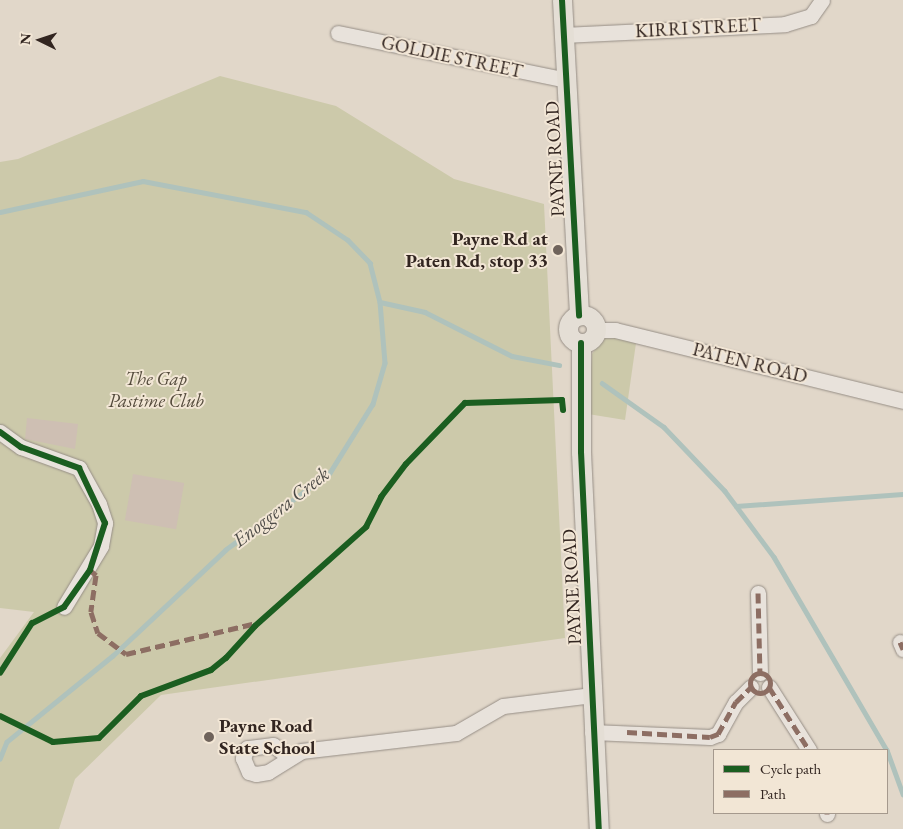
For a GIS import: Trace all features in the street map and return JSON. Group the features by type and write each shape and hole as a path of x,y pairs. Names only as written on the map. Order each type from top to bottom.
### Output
{"main road":[{"name":"PAYNE ROAD","path":"562,0 579,316"},
{"path":"579,316 591,319 596,330 590,341 581,343 571,338 568,329 579,316"},
{"name":"PAYNE ROAD","path":"581,343 580,410 592,732 599,829"}],"street":[{"name":"KIRRI STREET","path":"563,35 785,24 811,16 822,0"},
{"name":"GOLDIE STREET","path":"338,32 566,80"},
{"name":"PATEN ROAD","path":"596,330 614,330 903,401"},
{"path":"0,432 21,447 79,468 98,504 104,523 101,546 64,607"},
{"path":"758,593 760,674"},
{"path":"592,732 710,737 718,734 736,702 751,687 752,678 760,674"},
{"path":"760,674 768,678 768,687 808,749"},
{"path":"751,687 761,693 768,687"},
{"path":"295,754 456,733 504,706 592,695"}],"green space":[{"name":"The Gap Pastime Club","path":"220,76 336,106 454,179 544,204 565,638 161,695 75,779 59,829 0,829 0,658 34,612 0,608 0,162 18,159"},
{"path":"604,335 636,343 625,420 588,414 592,354"}],"building":[{"path":"27,418 78,424 75,449 25,439"},
{"path":"133,474 184,483 176,529 125,520"}],"waterway":[{"name":"Enoggera Creek","path":"0,212 143,181 306,212 348,240 370,263 380,302 385,363 373,404 330,473 226,550 113,656 7,742 0,759"},
{"path":"380,302 425,312 512,356 559,365"},
{"path":"602,383 664,427 725,491 774,557 886,749"},
{"path":"736,506 903,494"},
{"path":"888,753 903,794"}],"marked path":[{"path":"90,570 96,575 91,612 98,633 126,654 256,623"},
{"path":"758,593 760,673"},
{"path":"900,642 903,649"},
{"path":"760,673 767,676 770,683 767,690 760,693 753,690 750,683 753,676 760,673"},
{"path":"627,732 710,737 718,734 736,702 751,687"},
{"path":"769,687 808,749"}],"cycle path":[{"path":"562,0 579,316"},
{"path":"581,343 581,452 599,829"},
{"path":"0,716 53,742 99,738 141,696 211,670 226,658 255,626 366,527 381,497 406,464 465,403 562,400 563,410"},
{"path":"0,432 21,447 79,468 105,523 90,570 64,607 32,623 0,673"}],"place":[{"name":"Payne Rd at Paten Rd, stop 33","path":"558,250"},
{"name":"Payne Road State School","path":"209,737"}]}
